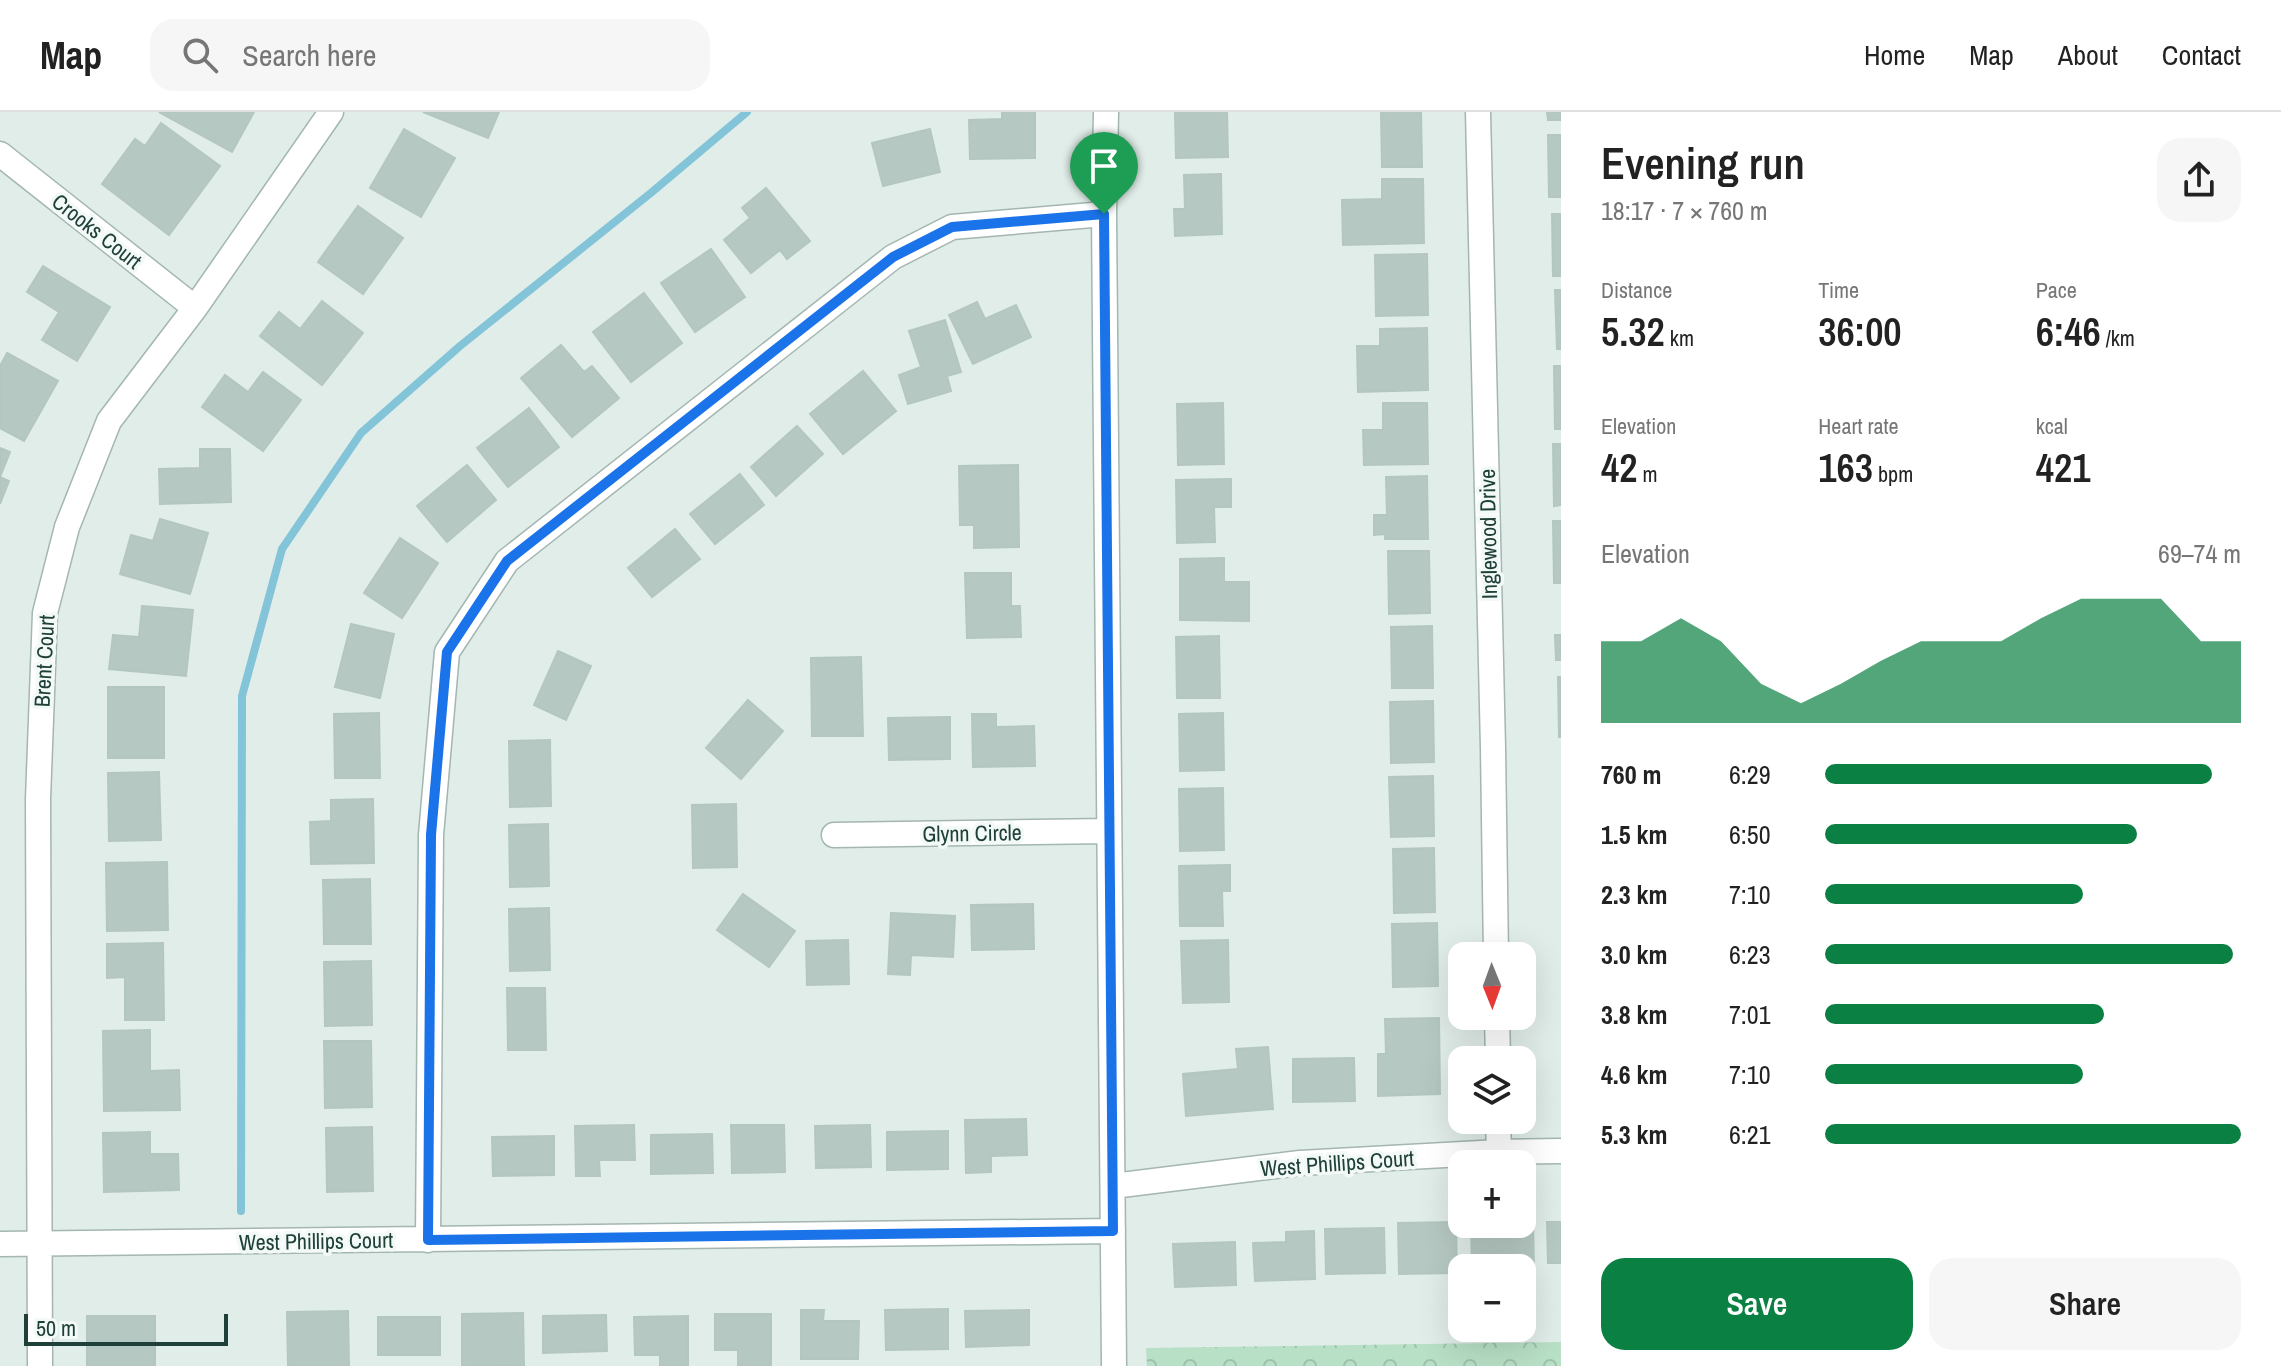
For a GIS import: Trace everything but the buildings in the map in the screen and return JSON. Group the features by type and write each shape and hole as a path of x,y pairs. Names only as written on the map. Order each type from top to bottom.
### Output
{"street":[{"name":"Brent Court","path":"40,1366 38,799 45,613 67,527 109,421 195,308 331,112"},
{"path":"1106,112 1104,214 1114,1366"},
{"name":"Inglewood Drive","path":"1478,112 1496,942"},
{"name":"Crooks Court","path":"0,154 195,308"},
{"path":"428,1240 431,835 447,652 507,561 893,257 952,227 1104,214"},
{"name":"Glynn Circle","path":"834,835 1109,831"},
{"name":"West Phillips Court","path":"1536,1151 1561,1151"},
{"name":"West Phillips Court","path":"1113,1186 1300,1163 1448,1155"},
{"name":"West Phillips Court","path":"0,1244 1113,1231"}],"green space":[{"path":"1561,1342 1561,1366 1147,1366 1146,1348"}],"waterway":[{"path":"241,1211 242,696 282,549 361,433 460,346 747,112"}],"route":[{"path":"1104,214 1113,1231 428,1240 431,835 447,652 507,561 893,257 952,227 1104,214"}]}
